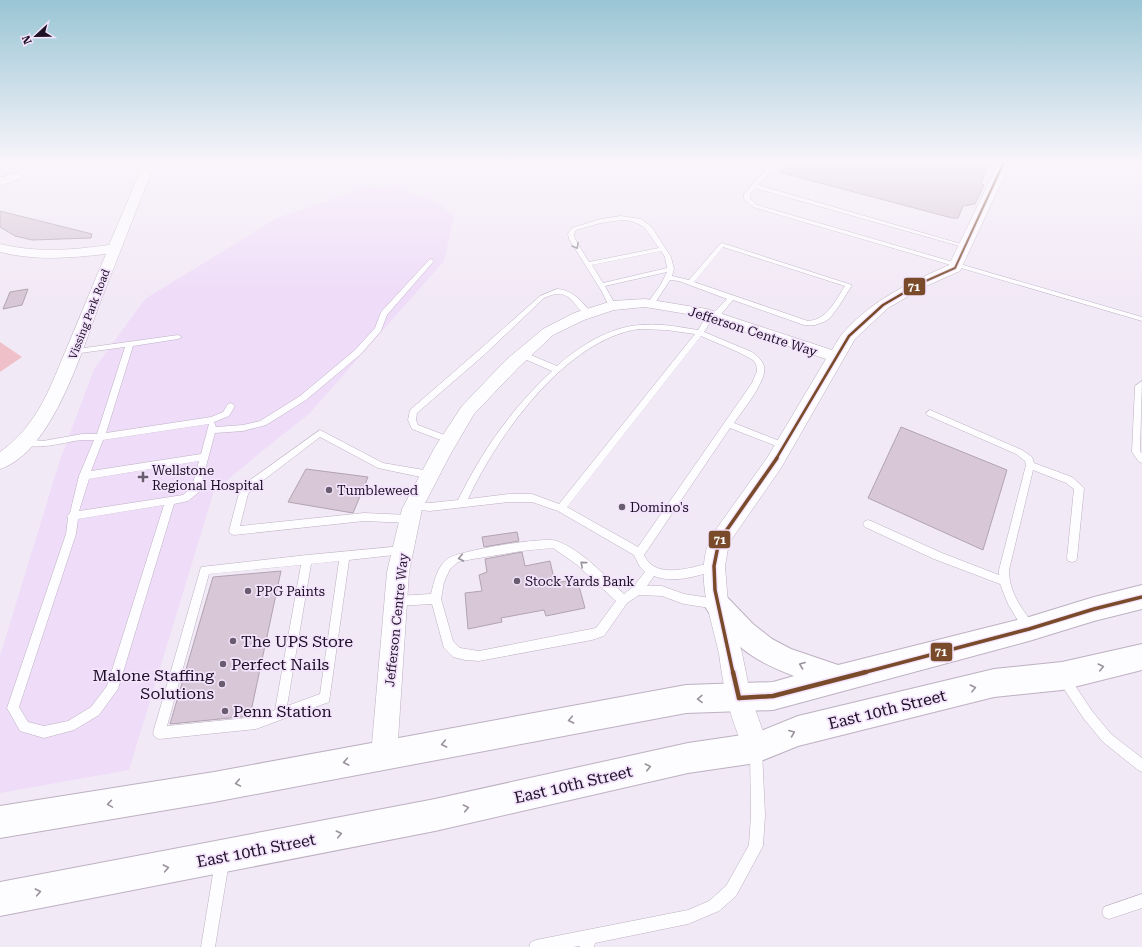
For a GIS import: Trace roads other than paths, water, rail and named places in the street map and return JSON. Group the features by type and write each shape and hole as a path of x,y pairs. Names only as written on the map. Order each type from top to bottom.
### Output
{"main road":[{"path":"0,822 214,787 686,699 773,696 1029,629 1094,609 1142,597"},
{"path":"717,604 742,632 760,646 778,656 838,679"},
{"name":"East 10th Street","path":"0,899 435,815 688,758 756,748 798,731 994,683 1062,676 1142,657"}],"street":[{"name":"Vissing Park Road","path":"0,462 25,442 45,415 66,374 73,352 132,206"},
{"path":"756,748 738,698 730,653 717,604 714,566 719,540 774,463 849,336 883,305 919,284 955,268 984,206"},
{"path":"0,248 20,254 51,256 114,249"},
{"name":"Jefferson Centre Way","path":"384,755 398,572 412,512 449,440 468,410 523,354 548,332 579,316 612,306 651,304 679,307 713,316 836,357"}],"lane":[{"path":"757,206 1142,318"},
{"path":"825,206 965,246"},
{"path":"612,306 601,285 572,239 571,234 574,230 606,220 632,218 646,225 671,261 671,269 668,278 651,304"},
{"path":"668,278 680,279 690,283 731,298 737,298 807,323 815,324 827,318 849,285 722,245 690,283"},
{"path":"587,265 662,249"},
{"path":"212,430 243,428 263,423 303,398 358,352 378,329 384,314 431,262"},
{"path":"601,285 671,269"},
{"path":"449,440 415,427 412,420 413,412 482,354 542,297 551,291 560,290 570,293 588,314"},
{"path":"561,508 713,316 731,298"},
{"path":"461,504 476,474 522,406 558,370 595,340 631,328 671,329 700,333 736,347 755,358 760,363 761,372 756,384 638,553"},
{"path":"73,352 178,337"},
{"path":"130,344 100,437 84,476 72,516 71,534 13,708 24,726 44,732 70,726 95,711 112,689 170,500"},
{"path":"523,354 558,370"},
{"path":"1142,384 1139,386 1136,452 1142,460"},
{"path":"25,442 43,444 82,437 100,437 212,420 226,414 231,406"},
{"path":"930,413 1018,452 1028,459 1030,465 1004,570 1003,581 1006,590 1029,629"},
{"path":"72,516 185,498 196,489 206,457 212,430 212,420"},
{"path":"728,424 784,446"},
{"path":"430,475 381,466 320,433 249,486 244,493 234,531 412,512 430,507 509,498 532,498 561,508 638,553 645,568 663,576 714,566"},
{"path":"84,476 206,457"},
{"path":"1030,465 1069,480 1079,488 1072,558"},
{"path":"868,524 938,556 1003,581"},
{"path":"623,600 573,556 554,544 534,545 455,559 444,570 438,586 436,599 448,644 457,653 479,656 592,635 600,632 623,600 637,590 648,578 651,571"},
{"path":"345,556 325,698 256,723 159,733 205,570 403,550"},
{"path":"280,714 307,559"},
{"path":"637,590 662,591 684,599 717,604"},
{"path":"396,601 436,599"},
{"path":"1062,676 1088,715 1107,738 1142,766"},
{"path":"536,947 588,942 688,917 714,906 731,891 756,846 758,816 756,748"},
{"path":"208,947 223,857"},
{"path":"1109,912 1142,901"}],"place":[{"name":"Wellstone Regional Hospital","path":"143,477"},
{"name":"Tumbleweed","path":"329,490"},
{"name":"Domino's","path":"622,507"},
{"name":"Stock Yards Bank","path":"517,581"},
{"name":"PPG Paints","path":"248,591"},
{"name":"The UPS Store","path":"233,641"},
{"name":"Perfect Nails","path":"223,664"},
{"name":"Malone Staffing Solutions","path":"222,684"},
{"name":"Penn Station","path":"225,711"}]}
